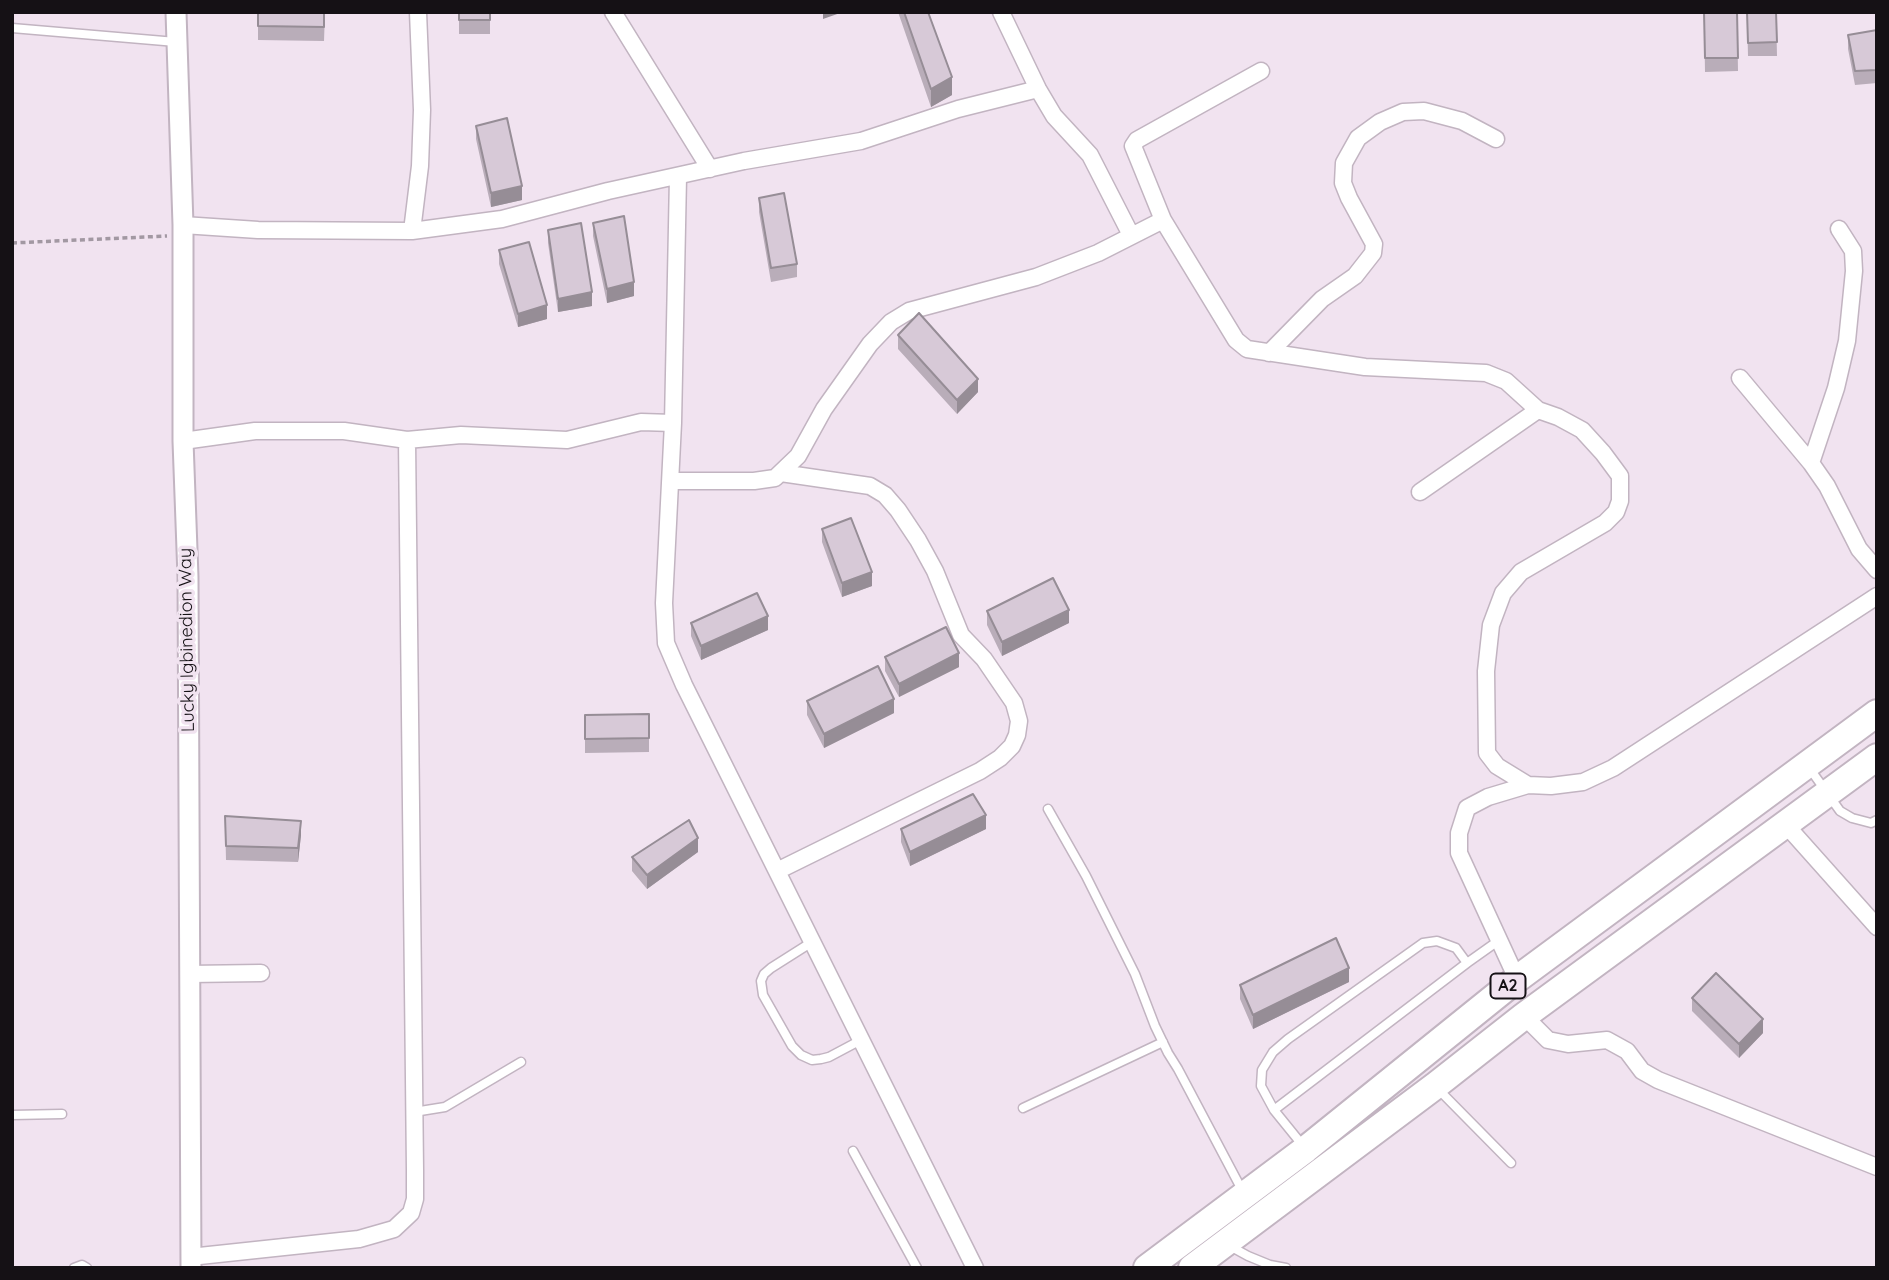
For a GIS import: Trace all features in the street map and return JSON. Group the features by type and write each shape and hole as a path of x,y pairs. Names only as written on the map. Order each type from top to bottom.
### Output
{"highway":[{"name":"A2","path":"1147,1268 1306,1149 1517,979 1877,713"},
{"name":"A2","path":"1192,1268 1524,1016 1877,757"}],"street":[{"name":"Lucky Igbinedion Way","path":"176,12 183,230 183,441 188,577 190,1263"},
{"path":"412,231 420,166 422,110 418,12"},
{"path":"613,12 710,169"},
{"path":"1001,12 1038,89 1054,116 1090,155 1131,235"},
{"path":"1261,71 1137,140 1133,146 1163,220 1236,340 1247,349 1365,367 1486,373 1506,382 1538,410 1582,430 1620,476 1620,501 1616,512 1605,523 1521,572 1503,593 1490,625 1486,671 1487,753 1497,766 1528,785"},
{"path":"183,230 412,231 502,219 608,191 744,161 861,141 958,109 1038,89"},
{"path":"1269,353 1322,299 1354,276 1373,253 1374,244 1343,183 1344,163 1358,138 1380,122 1403,112 1424,111 1462,121 1496,139"},
{"path":"678,177 673,422 664,603 666,643 684,685 975,1268"},
{"path":"671,481 754,481 775,478 798,456 824,409 870,344 891,322 909,311 1036,277 1098,253 1163,220"},
{"path":"1811,463 1836,388 1847,341 1854,271 1853,251 1839,229"},
{"path":"1740,378 1811,463 1827,486 1859,549 1877,570"},
{"path":"1420,492 1538,410"},
{"path":"183,441 255,431 344,431 407,440 461,435 567,440 641,422 673,422"},
{"path":"190,1263 359,1239 394,1230 411,1213 415,1199 407,440"},
{"path":"776,871 980,771 1012,746 1019,721 1014,703 984,659 961,635 918,540 885,495 870,486 781,472"},
{"path":"1517,979 1459,853 1459,833 1467,808 1488,797 1528,785 1551,786 1583,782 1613,768 1877,596"},
{"path":"1786,825 1877,927"},
{"path":"189,974 261,973"},
{"path":"1524,1016 1548,1040 1568,1044 1607,1040 1627,1051 1642,1071 1658,1080 1877,1167"}],"lane":[{"path":"12,29 176,42"},
{"path":"1807,764 1840,811 1852,818 1871,822 1877,820"},
{"path":"1048,809 1086,876 1135,974 1163,1042 1245,1196"},
{"path":"1306,1149 1274,1110 1261,1086 1262,1070 1273,1052 1423,943 1437,941 1456,948 1467,963"},
{"path":"812,942 765,974 761,981 763,996 792,1046 801,1055 812,1060 821,1059 861,1040"},
{"path":"1274,1110 1498,942"},
{"path":"1023,1108 1163,1042"},
{"path":"414,1112 445,1107 521,1062"},
{"path":"1435,1086 1511,1163"},
{"path":"12,1115 62,1114"},
{"path":"853,1152 917,1268"},
{"path":"1225,1244 1270,1265 1286,1268"},
{"path":"74,1268 82,1265 87,1268"}],"path":[{"path":"12,243 183,230"}],"building":[{"path":"258,12 324,12 324,27 258,26"},
{"path":"459,12 490,12 490,20 459,20"},
{"path":"904,12 928,12 952,77 931,89"},
{"path":"1704,12 1737,12 1738,58 1705,58"},
{"path":"1747,12 1776,12 1777,42 1748,43"},
{"path":"1877,30 1877,70 1855,71 1848,35"},
{"path":"507,118 522,186 491,193 476,126"},
{"path":"784,193 797,264 771,268 759,198"},
{"path":"624,216 634,282 607,289 593,223"},
{"path":"581,223 592,292 558,299 548,230"},
{"path":"529,242 547,305 518,314 499,250"},
{"path":"919,313 978,379 957,400 898,335"},
{"path":"851,518 872,572 842,583 822,529"},
{"path":"1053,578 1069,610 1002,642 987,611"},
{"path":"757,593 768,616 701,646 691,623"},
{"path":"946,627 959,653 899,684 885,657"},
{"path":"878,666 894,699 824,734 807,701"},
{"path":"649,714 649,738 585,739 585,715"},
{"path":"973,794 986,815 910,852 901,829"},
{"path":"225,816 301,821 298,848 226,846"},
{"path":"689,820 698,838 647,875 632,857"},
{"path":"1336,938 1349,968 1253,1015 1240,985"},
{"path":"1716,973 1763,1019 1739,1044 1692,998"}]}
